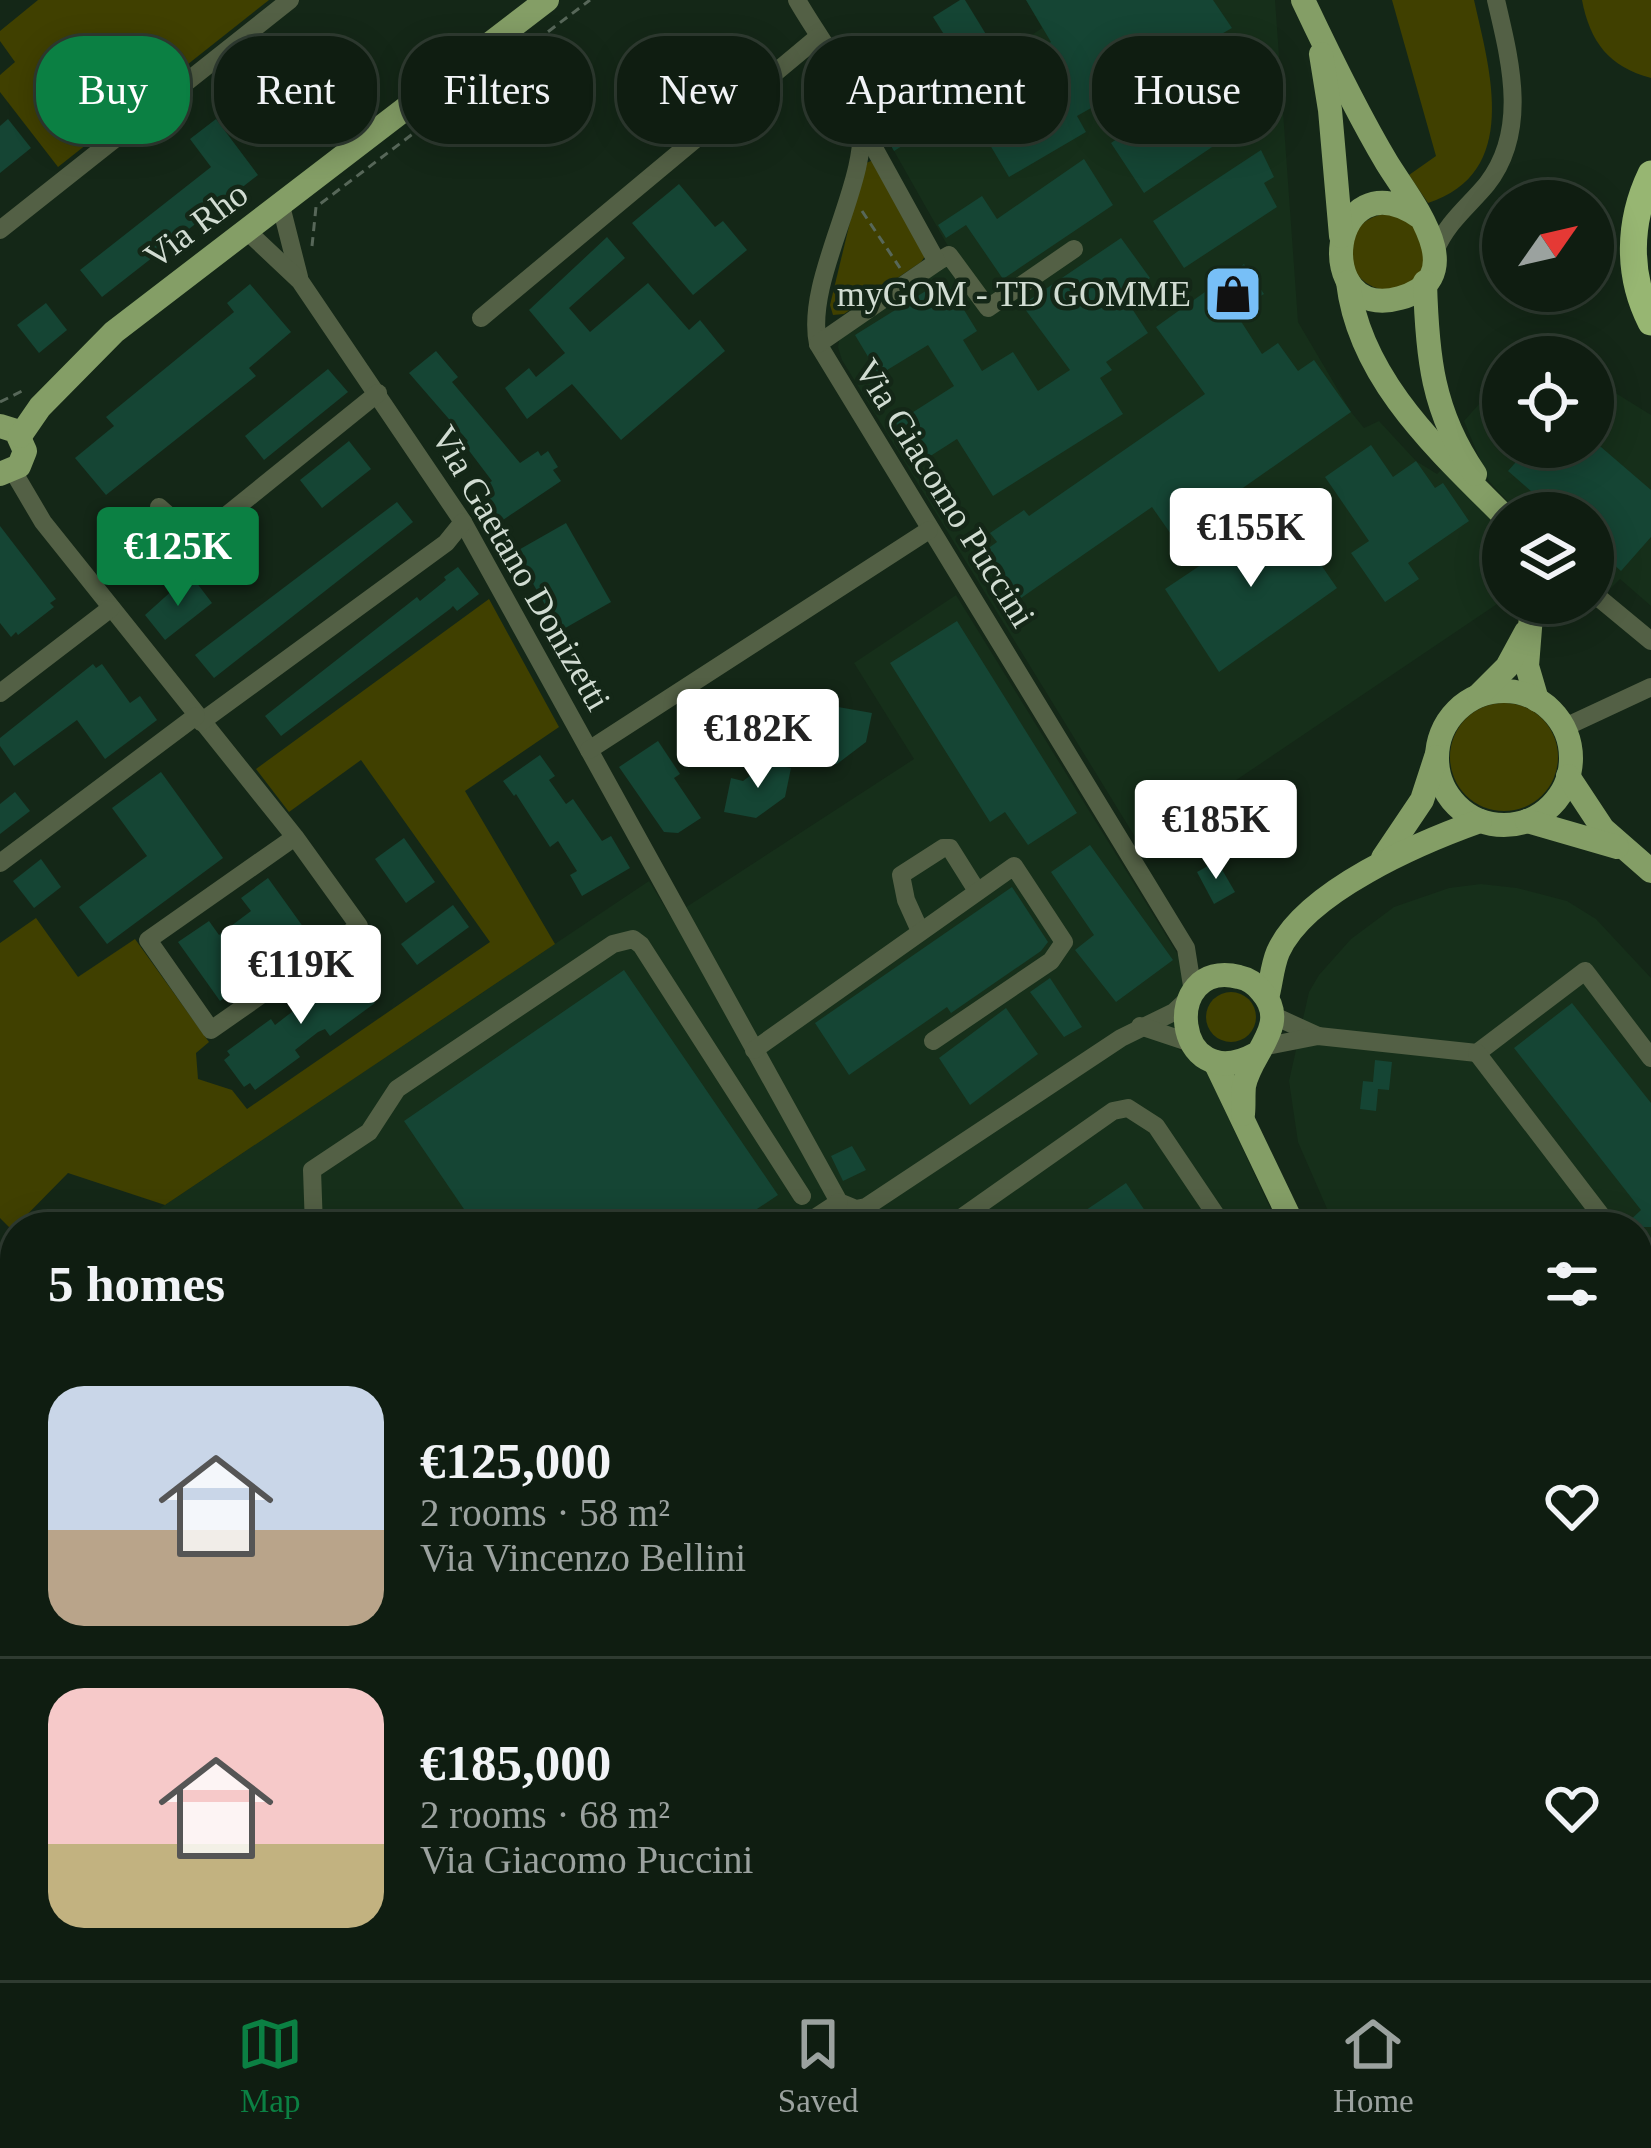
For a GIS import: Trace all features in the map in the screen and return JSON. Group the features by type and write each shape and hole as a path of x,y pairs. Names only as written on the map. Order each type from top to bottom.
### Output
{"highway":[{"path":"1651,174 1633,238 1636,280 1651,322"}],"main road":[{"name":"Via Rho","path":"10,431 114,332 547,0"},
{"path":"1303,0 1371,136 1428,226 1436,250 1425,282 1427,356 1443,417 1487,492"},
{"path":"1316,28 1330,110 1341,236 1338,252 1351,305 1368,352 1397,400 1482,494"},
{"path":"1341,236 1348,222 1375,205 1391,203 1420,217"},
{"path":"1348,282 1359,292 1388,301 1402,298 1425,282"},
{"path":"6,473 25,452 10,431"},
{"path":"1437,754 1439,775 1448,794 1480,821 1512,824 1553,803 1568,776 1570,760 1564,728 1537,700 1527,666 1528,624"},
{"path":"1377,864 1422,800 1449,718 1507,667 1527,630"},
{"path":"1479,695 1509,691 1537,700"},
{"path":"1568,776 1591,814 1651,871"},
{"path":"1527,820 1625,850"},
{"path":"1287,1212 1215,1062 1190,1043 1184,1017 1191,995 1212,978 1278,953 1306,917 1377,864 1480,821"},
{"path":"1244,1114 1244,1085 1271,1030 1278,953"},
{"path":"1229,975 1247,979 1270,1007"},
{"path":"1215,1062 1229,1064 1259,1051"}],"street":[{"path":"0,230 290,0"},
{"path":"797,0 817,36"},
{"path":"1436,250 1444,230 1493,176 1509,141 1514,105 1496,0"},
{"path":"481,318 804,49"},
{"path":"1366,103 1371,136"},
{"name":"Via Giacomo Puccini","path":"858,144 818,306 818,344 1186,948 1191,995"},
{"path":"870,144 937,262"},
{"name":"Via Gaetano Donizetti","path":"281,206 300,281"},
{"path":"1420,217 1435,219 1461,208"},
{"name":"Via Gaetano Donizetti","path":"247,231 300,281 463,523 848,1212"},
{"path":"818,344 950,255 988,308 1075,249"},
{"path":"196,540 378,393"},
{"path":"6,473 295,837 358,926 211,1030 148,940 295,837"},
{"path":"159,507 239,570"},
{"path":"0,863 446,543 463,523"},
{"path":"589,750 929,530"},
{"path":"0,694 111,608"},
{"path":"1614,610 1651,641"},
{"path":"1564,728 1651,687"},
{"path":"920,931 906,900 902,875 950,848 977,891"},
{"path":"754,1049 1014,866 1064,942 1051,961 933,1041"},
{"path":"313,1212 312,1170 369,1132 397,1089 613,944 633,939 802,1196"},
{"path":"1186,948 1203,966 1229,975"},
{"path":"1259,1051 1318,1036 1477,1053 1585,971 1651,1058"},
{"path":"848,1212 1141,1026 1174,1012 1191,995"},
{"path":"1270,1007 1318,1036"},
{"path":"1141,1026 1190,1043"},
{"path":"1477,1053 1599,1212"},
{"path":"741,1101 752,1106 778,1093"},
{"path":"969,1212 1113,1111 1128,1108 1156,1126 1215,1212"}],"path":[{"path":"845,202 861,210 909,281"}],"shaded area":[{"path":"38,0 269,0 224,36 214,36 214,44 190,63 190,36 36,36 36,139 0,92 0,75 15,62 0,41 0,31"},
{"path":"1026,0 1275,0 1278,36 1092,36 1092,144 1283,144 1283,112 1298,322 1364,428 1379,421 1416,461 1437,474 1444,467 1482,506 1482,614 1140,845 838,347 840,335 949,248 890,144 1068,144 1068,36 1030,36 1042,28"},
{"path":"1392,0 1474,0 1487,57 1492,117 1488,144 1477,169 1457,189 1428,203 1409,175 1436,156"},
{"path":"1582,0 1651,0 1651,78 1624,67 1604,51 1590,28"},
{"path":"40,144 87,144 58,167"},
{"path":"873,160 926,255 844,314 833,315 830,305 864,164"},
{"path":"1388,214 1415,225 1426,252 1415,279 1388,290 1361,279 1350,252 1361,225"},
{"path":"1614,392 1651,415 1651,606 1620,579 1614,585 1614,492 1499,492 1484,468 1614,468"},
{"path":"1482,401 1482,464 1464,421"},
{"path":"956,595 1183,963 1187,979 1172,1009 1178,1049 1200,1060 1206,1070 1272,1212 154,1212 649,881 671,917 914,759 854,663"},
{"path":"489,599 559,727 465,791 555,944 165,1205 68,1173 30,1212 0,1212 0,943 36,918 78,977 135,939 209,1042 196,1053 198,1079 232,1090 247,1109 490,942 361,760 289,812 256,769"},
{"path":"1504,703 1525,707 1542,719 1554,736 1558,757 1554,778 1542,795 1525,807 1504,811 1483,807 1466,795 1454,778 1450,757 1454,736 1466,719 1483,707"},
{"path":"1481,884 1567,901 1596,919 1651,978 1651,1212 1328,1212 1298,1142 1289,1081 1309,992 1351,939 1394,907 1449,888"},
{"path":"1231,992 1248,1000 1256,1017 1248,1034 1231,1042 1214,1034 1206,1017 1214,1000"}],"building":[{"path":"965,0 987,36 945,36 933,17"},
{"path":"1026,0 1213,0 1232,28 1218,36 1092,36 1092,107 1077,116 1086,132 1068,143 1068,36 1047,36"},
{"path":"8,119 31,148 0,173 0,126"},
{"path":"214,121 214,144 235,144 258,175 102,297 80,270 211,167 190,139"},
{"path":"989,144 1065,144 1009,177"},
{"path":"1112,144 1217,144 1144,193"},
{"path":"1261,150 1274,177 1264,183 1277,207 1184,268 1153,221"},
{"path":"1084,159 1113,205 1003,279 966,225 946,238 938,225 982,196 997,219"},
{"path":"679,184 715,227 723,221 747,250 693,295 632,223"},
{"path":"607,237 625,258 569,308 590,332 648,283 689,330 700,320 725,351 621,440 572,384 527,419 505,388 529,368 536,377 565,353 529,310"},
{"path":"1121,238 1150,278 1125,298 1148,333 1106,362 1112,370 1100,378 1123,414 993,496 957,439 921,462 896,423 954,386 928,345 879,375 855,335 945,279 977,331 963,340 982,371 1013,352 1038,391 1070,370 1022,305"},
{"path":"1244,264 1264,294 1235,312 1262,354 1278,343 1298,371 1314,360 1351,412 1173,537 1152,507 1014,603 980,554 997,542 990,533 1024,510 1029,516 1205,394 1156,327"},
{"path":"250,284 291,332 249,368 256,376 106,495 75,458 114,426 106,417 234,312 227,303"},
{"path":"46,303 67,330 39,353 17,325"},
{"path":"436,351 458,377 452,382 520,463 538,451 541,456 548,451 558,467 553,470 561,481 500,522 483,495 490,491 486,485 492,481 464,444 468,441 409,373"},
{"path":"328,369 348,392 264,460 245,436"},
{"path":"349,441 371,469 322,508 300,480"},
{"path":"1371,445 1393,477 1416,461 1435,488 1443,483 1469,521 1408,563 1419,579 1385,602 1351,553 1369,541 1325,477"},
{"path":"1614,458 1651,490 1651,537 1621,571 1614,565 1614,492 1532,492 1508,471 1614,468"},
{"path":"397,502 413,522 214,678 195,655"},
{"path":"1283,510 1337,588 1219,672 1165,589"},
{"path":"566,523 611,602 560,631 515,552"},
{"path":"0,526 56,599 50,603 54,607 11,637 0,623"},
{"path":"128,530 152,558 127,578 102,547"},
{"path":"458,567 479,594 457,611 453,606 281,736 265,716 417,597 420,601"},
{"path":"193,578 212,603 165,640 145,615"},
{"path":"957,621 1077,813 1028,845 1005,812 990,822 890,663"},
{"path":"93,664 96,668 102,664 130,703 140,696 157,720 105,759 77,720 14,766 0,738"},
{"path":"838,707 872,713 866,742 837,764 804,758 812,725 824,726 836,717"},
{"path":"658,741 680,774 674,778 701,818 678,833 664,832 619,767"},
{"path":"540,755 555,776 549,780 566,804 573,799 602,841 611,836 630,868 582,896 570,875 577,871 558,841 550,847 503,781"},
{"path":"757,761 791,768 785,797 756,818 724,812 731,778 743,781 755,772"},
{"path":"161,772 223,858 107,944 79,907 147,856 112,808"},
{"path":"15,792 30,811 0,834 0,804"},
{"path":"404,838 435,882 406,903 375,859"},
{"path":"1090,845 1173,960 1116,1002 1075,950 1094,935 1051,872"},
{"path":"41,859 61,887 34,908 13,881"},
{"path":"1217,861 1235,892 1214,904 1197,872"},
{"path":"268,878 309,935 282,955 272,942 240,966 250,980 220,1001 178,942 209,921 219,935 251,911 241,898"},
{"path":"1012,887 1048,942 1041,951 951,1013 947,1007 849,1075 815,1023"},
{"path":"453,905 469,927 417,965 401,944"},
{"path":"346,965 350,971 358,965 376,991 370,996 375,1003 330,1036 325,1029 318,1032 295,1050 300,1057 255,1090 250,1083 244,1087 224,1060 230,1055 227,1051 271,1019 275,1025"},
{"path":"624,970 778,1195 752,1212 466,1212 404,1121"},
{"path":"1050,978 1082,1027 1064,1037 1030,992"},
{"path":"1572,1003 1651,1103 1651,1212 1639,1212 1514,1048"},
{"path":"1006,1008 1038,1054 970,1105 939,1058"},
{"path":"1375,1060 1392,1062 1389,1090 1378,1089 1376,1111 1360,1109 1363,1081 1373,1082"},
{"path":"852,1146 866,1170 843,1181 831,1156"},
{"path":"1126,1183 1146,1212 1083,1212"}],"place":[{"name":"myGOM - TD GOMME","path":"1233,294"}]}
